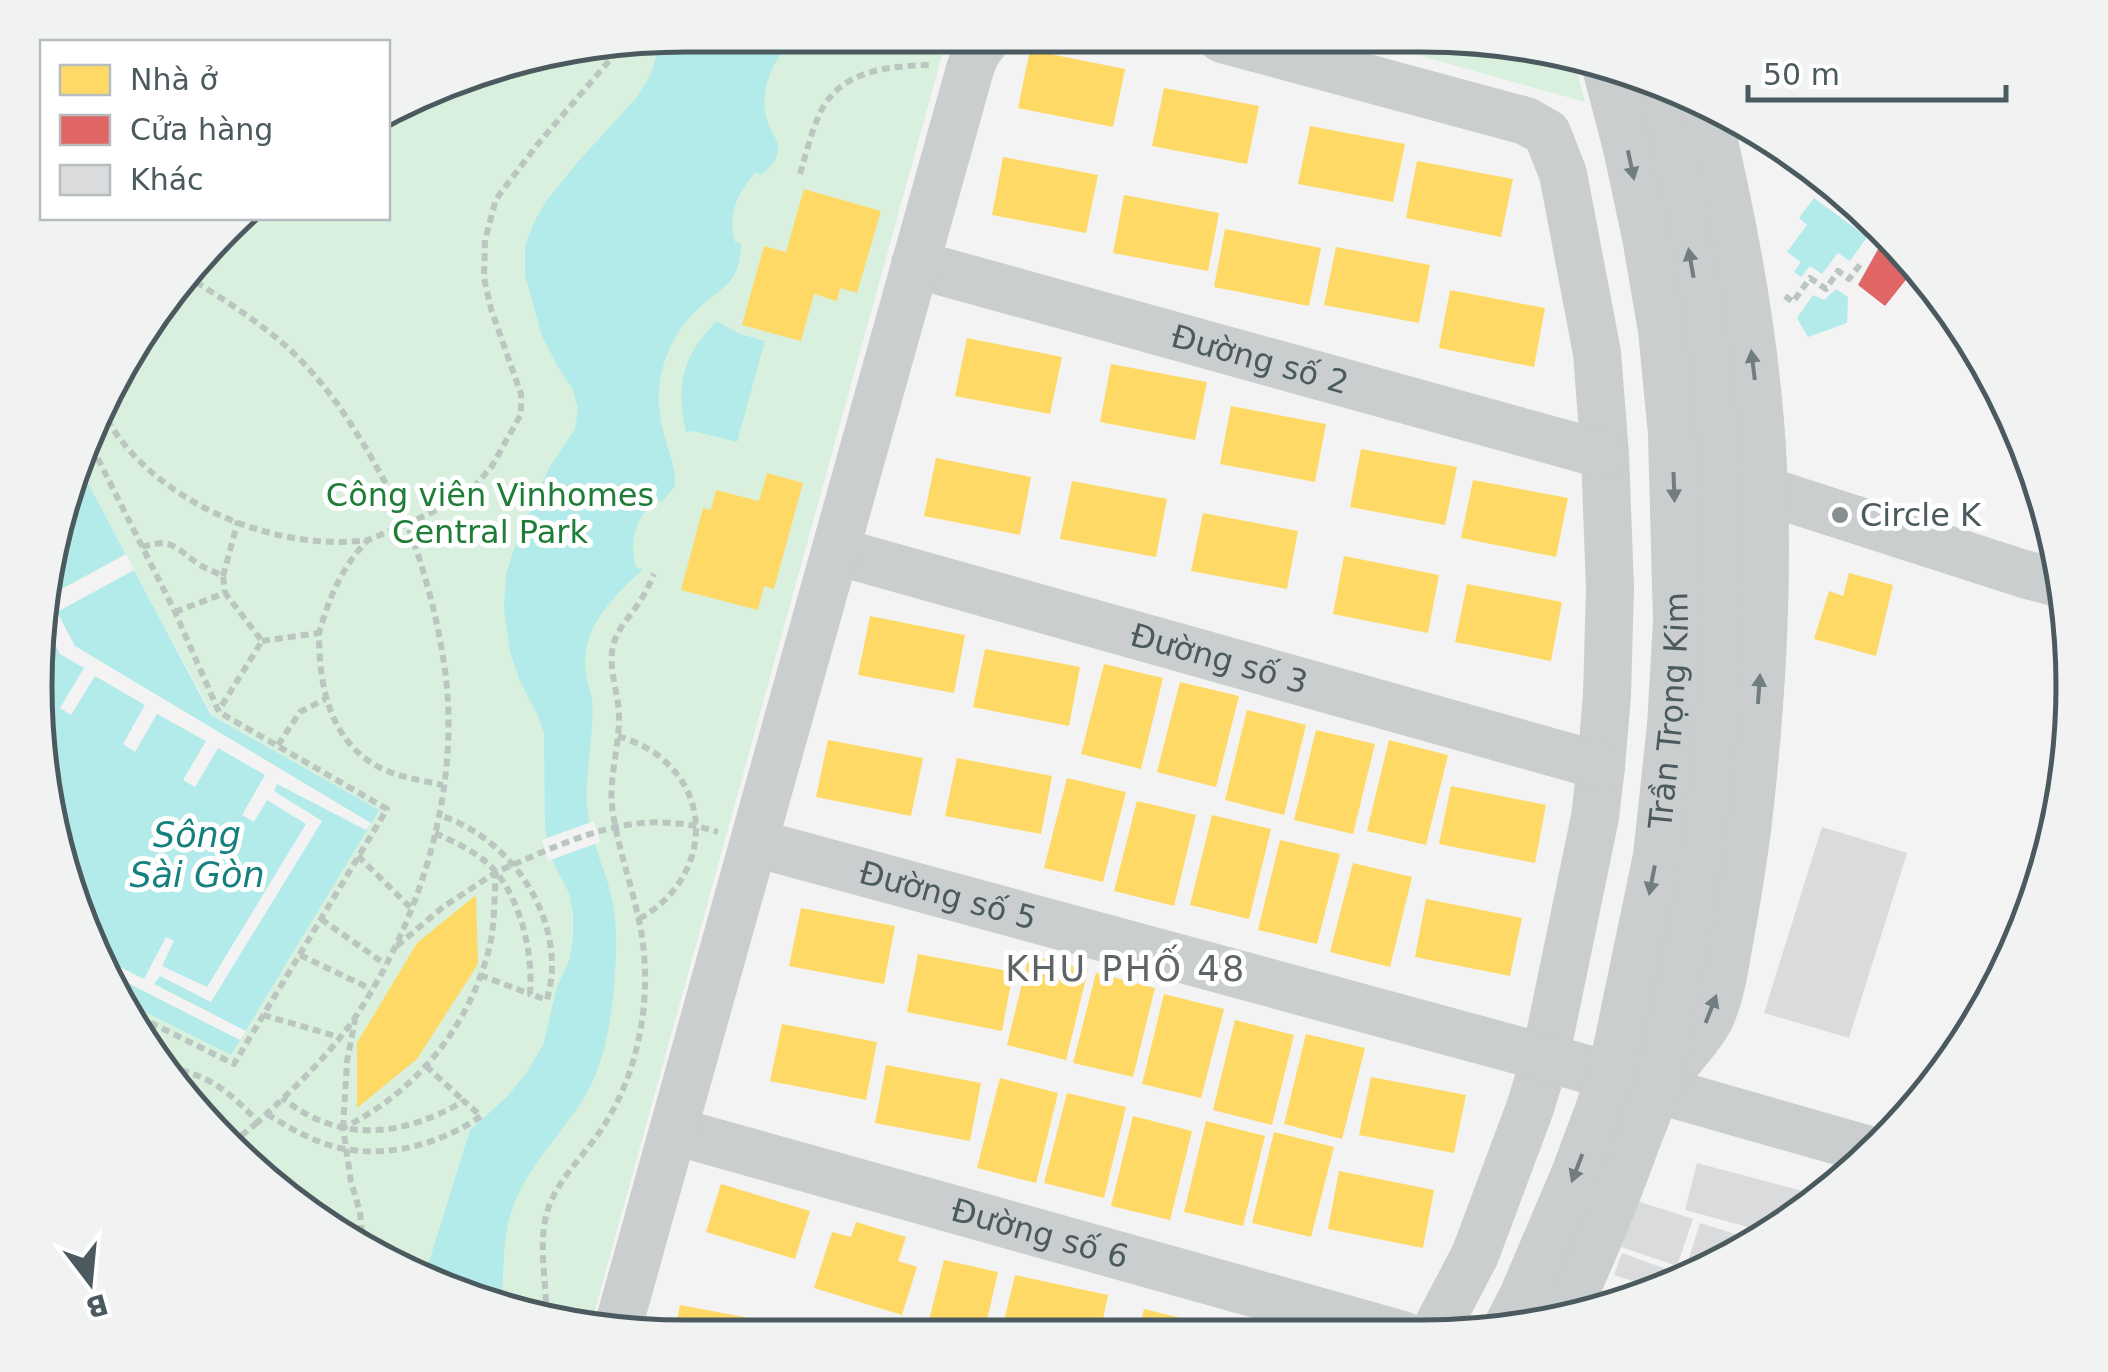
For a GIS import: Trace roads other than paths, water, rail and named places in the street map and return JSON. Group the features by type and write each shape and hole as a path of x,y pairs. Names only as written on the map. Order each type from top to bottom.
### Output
{"street":[{"path":"622,1316 976,52"},
{"path":"1270,52 1526,121 1547,133 1563,174 1597,353 1606,455 1610,588 1607,695 1595,817 1546,1058 1474,1254 1441,1319"},
{"name":"Trần Trọng Kim","path":"1572,1301 1622,1182 1671,726 1677,622 1672,434 1662,330 1627,148 1609,81"},
{"name":"Trần Trọng Kim","path":"1515,1312 1575,1174 1634,1083 1692,908 1704,820 1714,734 1720,531 1712,418 1698,309 1658,99"},
{"name":"Trần Trọng Kim","path":"1634,1083 1711,1018 1741,878 1761,664 1764,561 1760,420 1748,324 1709,122"},
{"name":"Đường số 2","path":"915,264 1606,455"},
{"path":"1763,490 2046,580"},
{"name":"Đường số 3","path":"836,551 1601,766"},
{"name":"Đường số 5","path":"756,843 1546,1058 1856,1147"},
{"name":"Đường số 6","path":"674,1131 1349,1320"}],"water":[{"path":"783,52 771,73 765,96 768,124 778,151 762,175 755,173 735,205 733,232 735,242 741,244 733,277 684,324 664,363 659,406 675,486 662,502 655,499 643,514 633,548 636,567 643,569 604,610 586,648 585,668 592,700 588,814 614,913 613,1001 605,1047 589,1089 514,1204 505,1240 502,1292 428,1264 470,1130 507,1097 543,1045 573,938 569,893 551,858 545,828 544,733 510,652 504,609 506,574 517,540 549,468 575,429 578,408 573,390 542,336 525,275 525,246 547,200 637,97 651,74 657,53"},
{"path":"1814,198 1867,237 1850,261 1838,253 1822,274 1810,266 1801,277 1794,272 1801,262 1787,252 1807,225 1799,218"},
{"path":"1836,289 1848,297 1847,323 1808,337 1797,318 1813,295 1824,300"},
{"path":"717,321 740,334 765,341 737,442 686,432 683,415 682,385 689,358"},
{"name":"Sông Sài Gòn","path":"87,480 211,715 379,810 231,1055 142,1010 101,928 74,850 58,769 52,686 58,603"}],"place":[{"name":"Circle K","path":"1840,515"}],"district":[{"name":"KHU PHỐ 48","path":"1126,969"}],"park label":[{"name":"Công viên Vinhomes Central Park","path":"490,514"}]}
